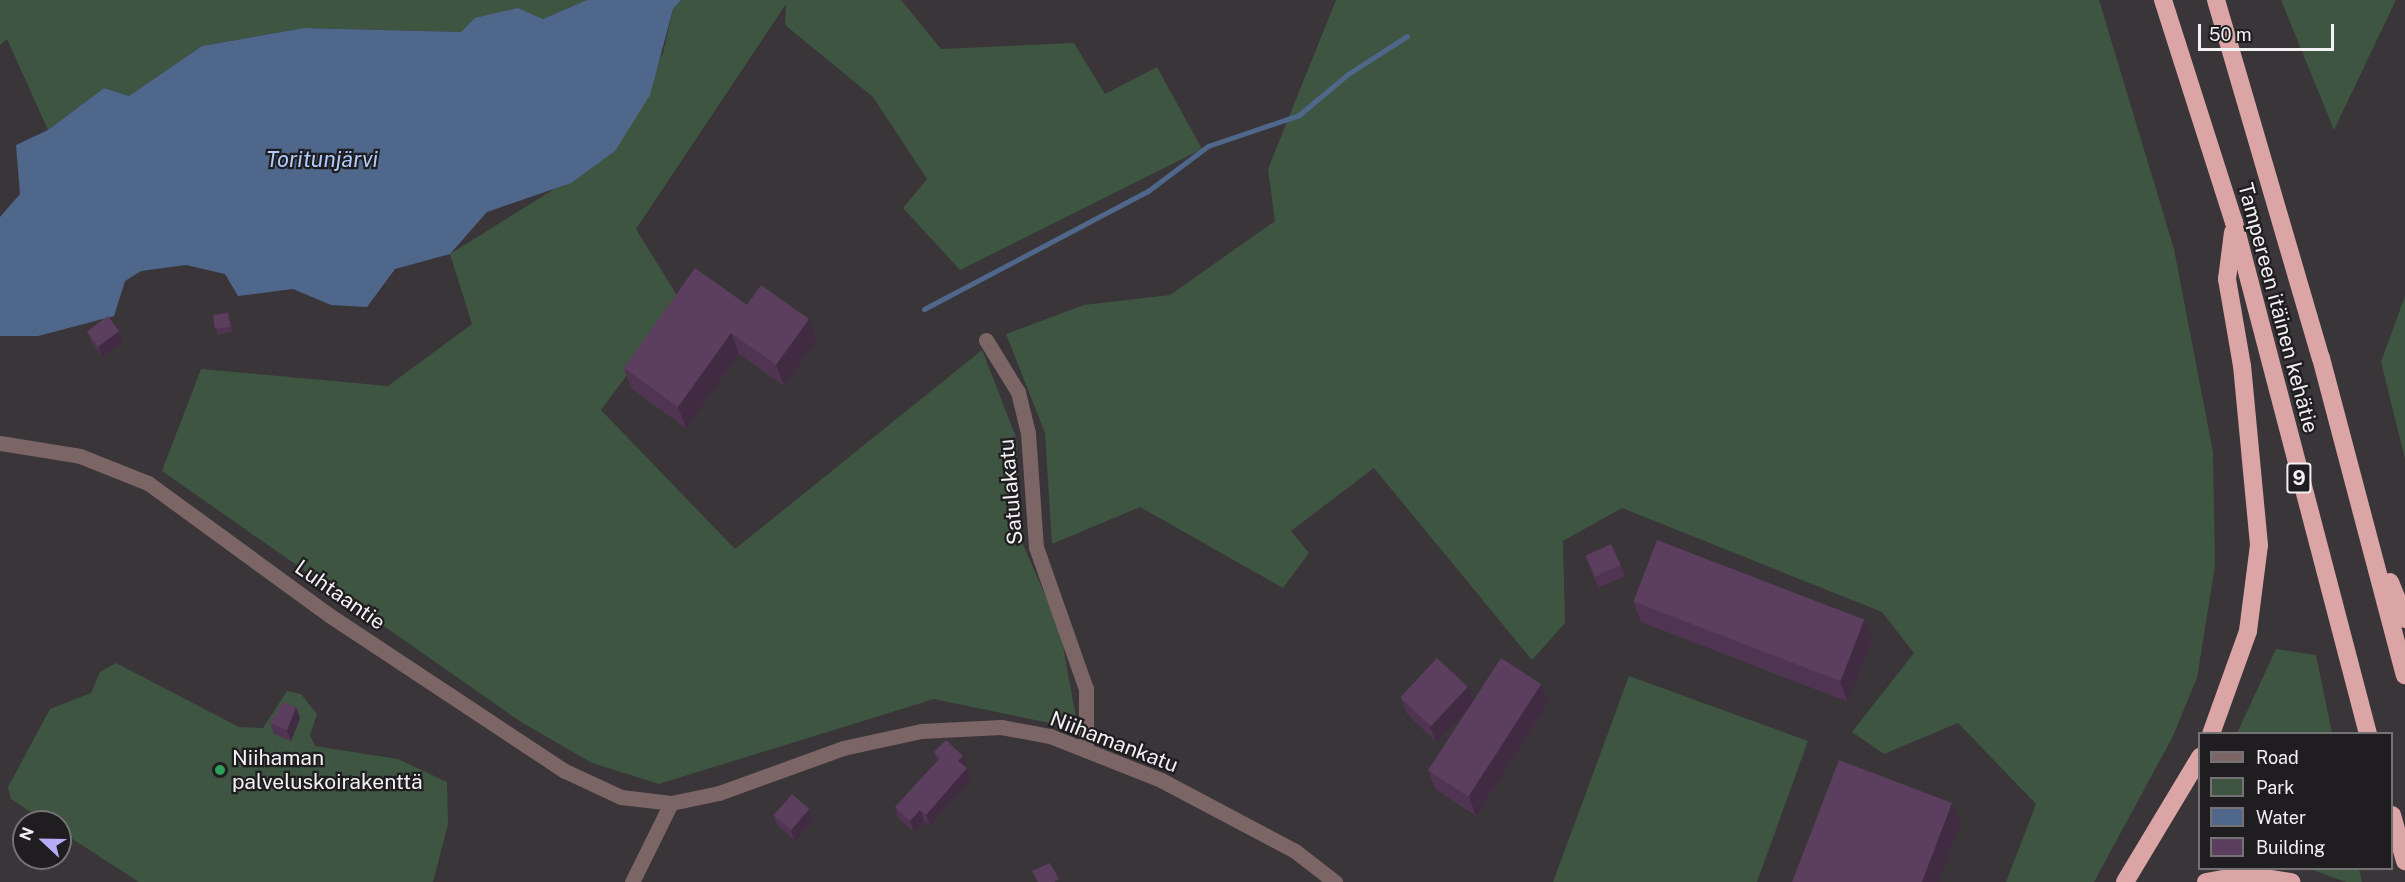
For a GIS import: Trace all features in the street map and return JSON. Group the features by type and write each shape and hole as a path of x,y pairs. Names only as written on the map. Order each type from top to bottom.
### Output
{"highway":[{"name":"Tampereen itäinen kehätie","path":"2163,0 2234,222 2367,732"},
{"name":"Tampereen itäinen kehätie","path":"2216,0 2360,507 2405,675"},
{"path":"2212,732 2248,631 2259,545 2242,366 2227,279 2234,222"},
{"path":"2360,507 2405,619"},
{"path":"2126,882 2198,759"},
{"path":"2393,822 2405,861"},
{"path":"2206,882 2244,875 2291,882"}],"street":[{"name":"Satulakatu","path":"986,340 1017,392 1028,433 1036,547 1086,688 1086,750"},
{"name":"Luhtaantie","path":"0,443 80,456 148,483 329,615 565,771 601,790 648,804"},
{"name":"Niihamankatu","path":"648,804 671,803 719,793 843,748 921,731 1001,728 1086,750 1234,816 1295,851 1335,882"},
{"path":"632,882 671,803"}],"green space":[{"path":"0,0 587,0 543,19 518,8 461,32 304,28 202,46 129,96 104,88 48,130 7,39 0,45"},
{"path":"681,0 901,0 941,49 1074,43 1105,94 1157,67 1202,149 960,270 903,208 927,179 873,97 785,25 786,4 636,229 681,302 601,410 735,549 982,350 1016,437 1022,542 1060,629 1078,729 934,699 659,784 592,763 521,722 162,471 201,369 388,386 472,324 450,254 615,151 663,53 673,9"},
{"path":"1336,0 2099,0 2174,249 2213,452 2215,566 2197,678 2172,738 2094,882 2006,882 2036,804 1958,723 1884,754 1852,732 1914,653 1882,612 1622,508 1563,541 1565,623 1532,660 1374,468 1291,531 1309,553 1283,588 1140,507 1052,544 1045,433 1006,334 1084,305 1170,295 1275,221 1268,169"},
{"path":"2281,0 2396,0 2334,130"},
{"path":"2405,296 2405,459 2381,362"},
{"path":"2276,649 2316,655 2332,732 2237,732"},
{"name":"Niihaman palveluskoirakenttä","path":"116,663 239,727 263,728 287,691 301,694 317,714 310,735 315,746 398,759 447,782 448,824 433,882 139,882 72,839 72,810 28,810 11,799 8,787 50,709 91,693 100,672"},
{"path":"1629,676 1808,741 1757,882 1553,882"},
{"path":"2313,870 2359,870 2362,882 2346,882"}],"water":[{"name":"Toritunjärvi","path":"587,0 681,0 673,9 650,95 615,151 571,183 487,212 450,254 395,269 367,307 331,305 293,289 238,296 225,274 186,265 141,271 125,281 114,316 38,336 0,336 0,217 20,194 16,145 48,130 104,88 129,96 202,46 304,28 461,32 475,18 518,8 543,19"}],"building":[{"path":"695,268 747,305 761,285 809,319 776,365 731,333 678,407 624,368"},
{"path":"228,313 230,327 215,329 213,315"},
{"path":"108,316 119,331 98,347 87,331"},
{"path":"1657,540 1864,620 1841,681 1633,602"},
{"path":"1611,544 1621,565 1595,577 1586,556"},
{"path":"1437,658 1468,687 1431,726 1400,697"},
{"path":"1501,658 1541,684 1468,797 1428,770"},
{"path":"283,702 296,707 287,730 270,723"},
{"path":"946,740 963,756 958,761 967,768 926,815 920,810 910,821 895,807 940,758 934,752"},
{"path":"1839,760 1952,803 1922,882 1792,882"},
{"path":"792,794 809,809 791,830 774,815"},
{"path":"1050,863 1059,879 1054,882 1038,882 1032,871"}],"waterway":[{"path":"924,309 1148,191 1208,146 1299,115 1348,74 1407,36"}],"place":[{"name":"Niihaman palveluskoirakenttä","path":"220,770"}]}
